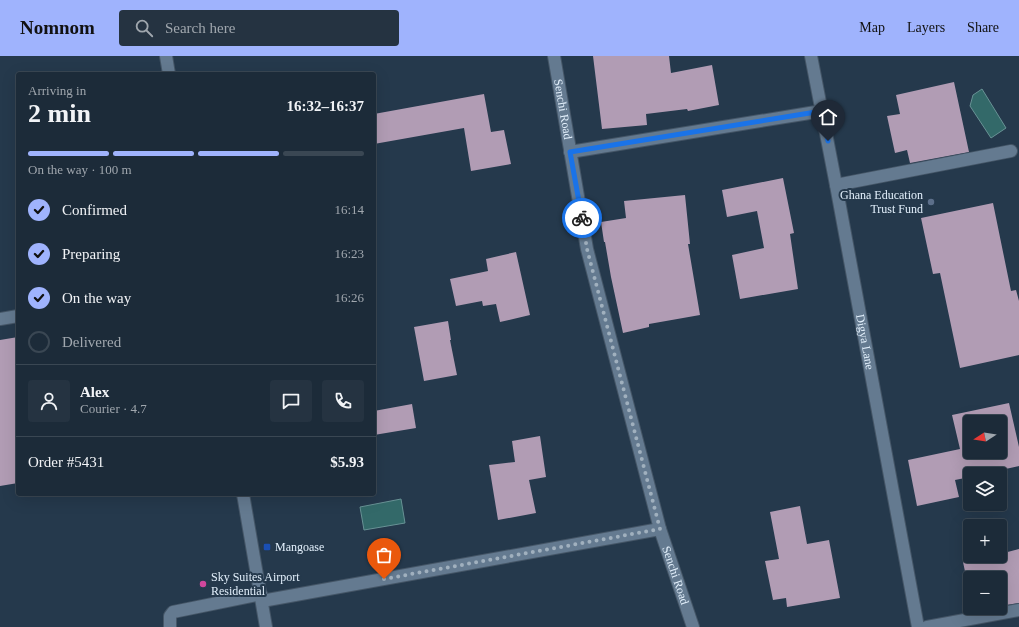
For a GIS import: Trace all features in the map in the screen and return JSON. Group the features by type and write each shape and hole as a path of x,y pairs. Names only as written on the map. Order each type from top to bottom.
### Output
{"street":[{"path":"166,56 169,72"},
{"name":"Senchi Road","path":"554,56 587,249 660,529 693,627"},
{"name":"Digya Lane","path":"811,56 918,627"},
{"path":"570,152 822,111"},
{"path":"836,185 1011,151"},
{"path":"0,319 16,316"},
{"path":"243,496 266,627"},
{"path":"170,627 170,616 173,612 660,529"},
{"path":"927,627 1019,610"}],"shaded area":[{"path":"982,89 1006,128 991,138 970,106 973,95"},
{"path":"401,499 405,523 364,530 360,507"}],"building":[{"path":"593,56 669,56 671,73 712,65 719,105 688,111 687,109 646,114 647,125 602,129"},
{"path":"954,82 969,152 910,163 907,150 895,153 887,116 900,114 896,95"},
{"path":"484,94 491,132 504,130 511,164 471,171 464,128 376,144 376,114"},
{"path":"783,178 794,233 790,234 798,289 740,299 732,255 764,248 757,211 727,217 722,190"},
{"path":"685,195 690,244 688,244 700,315 649,324 649,327 623,333 601,222 626,218 624,201"},
{"path":"993,203 1011,291 1016,290 1019,301 1019,355 960,368 940,273 933,274 921,218"},
{"path":"516,252 530,315 500,322 496,304 483,306 482,301 456,306 450,279 488,271 486,259"},
{"path":"448,321 457,375 424,381 414,327"},
{"path":"16,337 16,483 0,486 0,340"},
{"path":"1009,403 1019,447 1019,466 1007,469 1007,467 963,467 963,478 955,480 959,497 917,506 908,460 960,449 952,415"},
{"path":"412,404 416,428 376,435 376,411"},
{"path":"540,436 546,477 529,480 536,513 498,520 489,465 515,462 512,441"},
{"path":"800,506 807,544 829,540 840,598 787,607 786,598 773,600 765,561 779,559 770,512"},
{"path":"1019,549 1019,603 1007,605 1007,571 965,571 963,563 1007,563 1007,552"}],"way so far":[{"path":"384,579 660,529 587,249 582,218"}],"place":[{"name":"Ghana Education Trust Fund","path":"931,202"},
{"name":"Mangoase","path":"267,547"},
{"name":"Sky Suites Airport Residential","path":"203,584"}],"route":[{"path":"582,218 570,152 822,111 828,141"}]}
